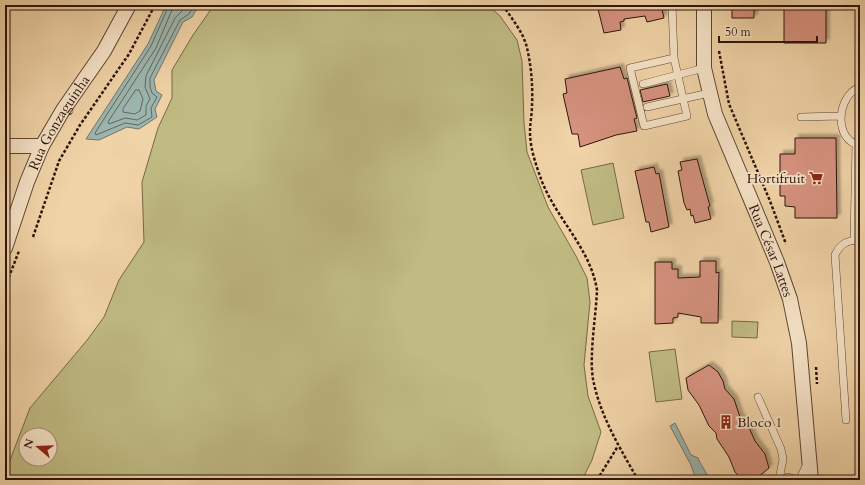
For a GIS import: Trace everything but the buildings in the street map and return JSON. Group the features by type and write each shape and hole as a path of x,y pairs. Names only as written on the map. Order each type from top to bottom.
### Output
{"street":[{"name":"Rua Gonzaguinha","path":"5,248 27,182 42,146 63,110 104,51 129,5"},
{"name":"Rua César Lattes","path":"704,5 704,68 715,114 771,248 790,299 799,343 808,461 811,467 811,480"},
{"path":"5,146 42,146"}],"lane":[{"path":"672,5 674,58 687,116 644,126 630,68 674,58"},
{"path":"643,84 704,68"},
{"path":"846,420 834,255 839,247 844,243 857,240 858,144 844,131 840,116 848,97 860,87"},
{"path":"647,107 710,93"},
{"path":"800,117 840,116"},
{"path":"758,397 781,449 783,459 780,480 788,477 798,480 808,461"}],"path":[{"path":"33,237 58,162 80,125 129,54 155,5"},
{"path":"503,5 518,25 526,43 531,82 531,145 541,180 552,202 589,259 595,275 597,290 593,378 600,403 618,446 638,480"},
{"path":"5,287 20,250"},
{"path":"597,480 618,446"}],"shaded area":[{"path":"214,5 488,5 500,16 517,40 522,61 524,123 527,152 548,207 587,278 590,302 584,365 588,396 601,432 592,460 582,480 5,480 5,473 18,439 18,467 58,467 58,427 23,427 30,408 88,339 104,317 119,280 144,242 142,182 158,128 172,98 172,70 193,35"},
{"path":"613,163 624,218 593,225 581,170"},
{"path":"732,321 758,322 757,338 732,337"},
{"path":"675,349 682,399 656,402 649,352"}],"water":[{"path":"166,5 199,5 192,17 183,22 154,80 156,91 162,95 155,109 157,117 139,129 127,127 99,140 86,139 148,44"},
{"path":"675,423 691,455 698,458 709,480 696,480 691,465 670,426"}],"place":[{"name":"Hortifruit","path":"816,178"},
{"name":"Bloco 1","path":"726,422"}]}
